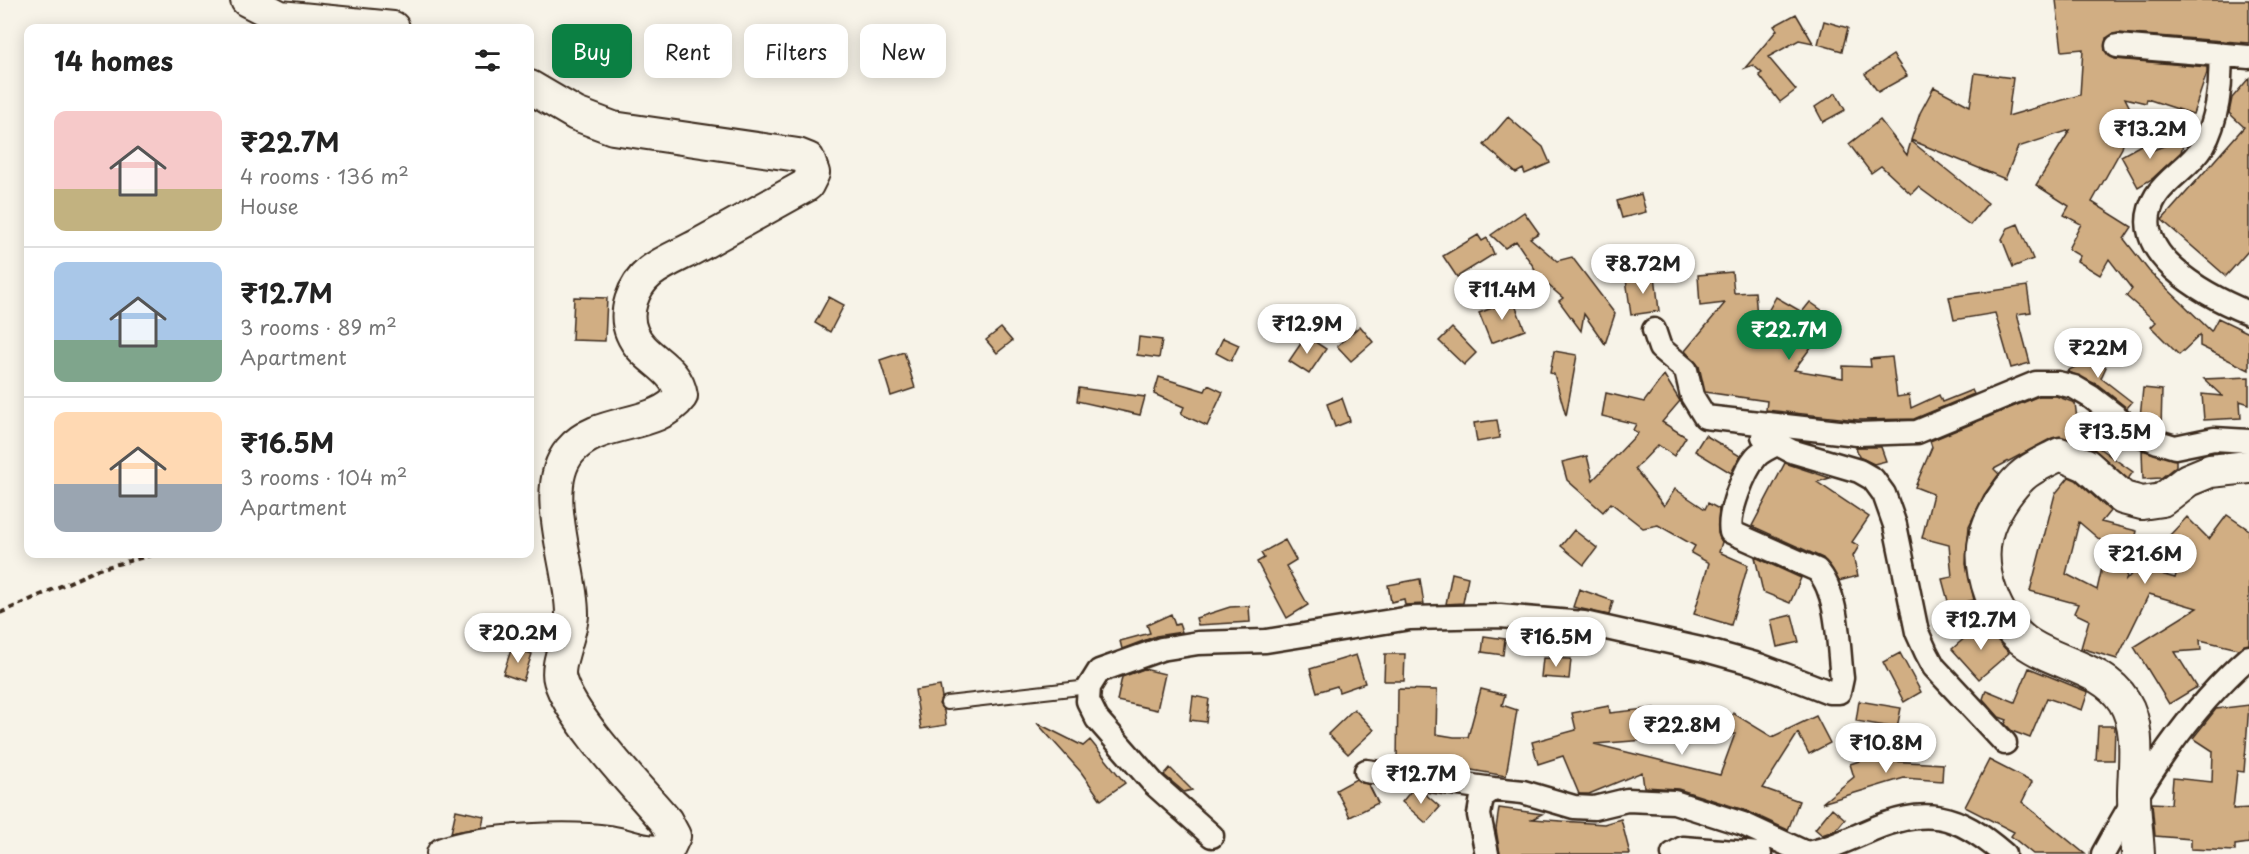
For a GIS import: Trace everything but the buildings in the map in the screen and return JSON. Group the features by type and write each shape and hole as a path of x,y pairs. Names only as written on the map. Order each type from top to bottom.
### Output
{"street":[{"path":"247,0 280,17 352,24"},
{"path":"2117,46 2249,57"},
{"path":"2220,56 2220,81 2211,130 2202,148 2187,166 2157,194 2149,209 2146,229 2156,247 2195,286 2217,300 2249,313"},
{"path":"443,854 454,850 511,843 577,839 610,842 649,853 668,851 674,836 666,821 597,739 568,699 559,678 572,616 568,565 555,498 560,468 570,450 588,436 672,408 681,396 680,384 673,375 650,356 632,335 627,316 630,301 649,273 807,185 813,173 808,159 798,155 595,123 534,89"},
{"path":"1654,330 1660,348 1686,370 1692,396 1705,417 1857,434 1917,432 2036,383 2058,382 2074,387 2139,434 2158,442 2175,447 2214,439 2249,441"},
{"path":"1738,422 1791,451 1859,471 1873,479 1884,494 1895,525 1917,632 1926,652 1935,667 2005,743"},
{"path":"1212,836 1154,784 1097,719 1088,701 1089,687 1099,671 1161,649 1198,643 1266,640 1410,618 1500,616 1584,623 1705,650 1759,665 1829,692 1839,692 1842,678 1832,595 1826,579 1817,570 1731,532 1729,521 1747,471 1757,455 1776,444"},
{"path":"2138,854 2132,723 2124,701 2103,680 2043,655 2022,640 2003,618 1988,584 1984,554 1986,536 1991,520 2020,477 2060,454 2086,465 2123,498 2142,503 2162,500 2188,480 2210,471 2249,467"},
{"path":"2103,854 2134,797 2206,699 2249,657"},
{"path":"1366,771 1523,792 1574,807 1594,808 1627,800 1674,802 1743,824 1806,853"},
{"path":"1487,854 1479,814 1482,797 1493,789"},
{"path":"1801,854 1836,845 1894,822 1928,815 1950,819 1974,829 2004,854"},
{"path":"1674,854 1683,848 1760,854"}],"lane":[{"path":"947,703 1089,687"}],"path":[{"path":"0,613 99,569 140,558"}]}
